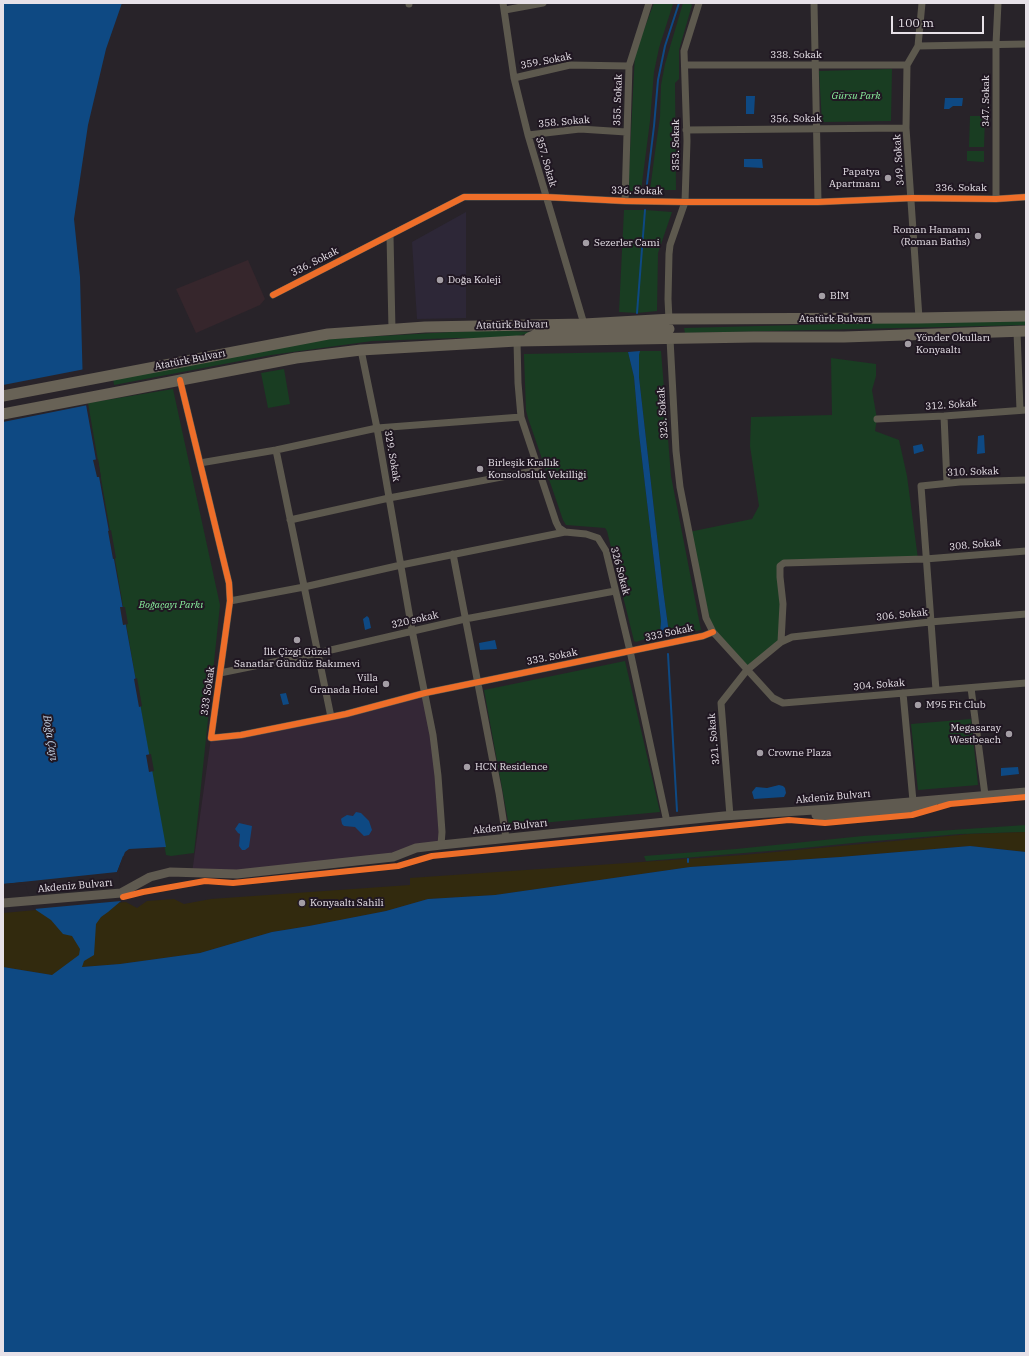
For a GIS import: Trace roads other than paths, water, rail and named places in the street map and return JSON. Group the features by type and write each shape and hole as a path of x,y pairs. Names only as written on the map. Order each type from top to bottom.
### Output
{"main road":[{"name":"Atatürk Bulvarı","path":"3,414 122,390 296,358 362,350 517,342 671,329 919,318 1026,316"},
{"name":"Atatürk Bulvarı","path":"3,396 301,338 328,334 425,327 584,324 844,337 1022,332"},
{"name":"Akdeniz Bulvarı","path":"3,903 121,893 127,891 141,881 170,872 237,874 393,857 416,848 441,844 778,812 829,812 953,798 1026,792"}],"street":[{"path":"504,7 543,3"},
{"name":"355. Sokak","path":"625,202 629,66 649,3"},
{"name":"353. Sokak","path":"671,329 668,286 669,254 670,245 685,202 686,130 684,51 699,3"},
{"path":"814,3 818,202"},
{"name":"349. Sokak","path":"919,318 912,198 906,128 907,65 918,46 922,3"},
{"name":"347. Sokak","path":"996,199 996,44 998,3"},
{"name":"357. Sokak","path":"504,7 514,78 528,135 584,324"},
{"path":"918,46 1026,44"},
{"name":"359. Sokak","path":"514,78 570,65 629,66"},
{"name":"338. Sokak","path":"685,65 907,65"},
{"name":"356. Sokak","path":"686,130 906,128"},
{"name":"358. Sokak","path":"528,135 580,129 626,132"},
{"name":"336. Sokak","path":"272,296 464,197 546,197 625,202 818,202 912,198 1026,198"},
{"path":"390,235 392,330"},
{"name":"323. Sokak","path":"671,329 671,374 680,486 706,618 713,632"},
{"path":"1022,332 1023,410"},
{"path":"517,342 521,417 556,522 559,528 565,532"},
{"name":"329. Sokak","path":"362,350 412,630 433,735 438,776 442,832 441,844"},
{"name":"333 Sokak","path":"180,380 227,576 230,601 211,738 241,734 331,717 425,693 478,682"},
{"name":"312. Sokak","path":"877,419 1023,410"},
{"path":"944,416 947,483"},
{"path":"200,463 276,450 377,428 521,417"},
{"path":"276,450 331,717"},
{"path":"290,520 389,498 539,470"},
{"name":"310. Sokak","path":"925,559 921,486 947,483 1026,480"},
{"name":"326 Sokak","path":"230,601 304,587 452,554 565,532 586,534 598,538 606,551 630,651 666,822"},
{"name":"308. Sokak","path":"781,642 783,604 780,566 784,563 925,559 1026,551"},
{"path":"452,554 478,682 506,838"},
{"path":"925,559 936,690"},
{"name":"320 sokak","path":"220,673 318,653 412,630 615,591"},
{"name":"306. Sokak","path":"781,642 792,637 930,622 1026,614"},
{"name":"333 Sokak","path":"630,651 703,636 713,632"},
{"name":"304. Sokak","path":"713,632 773,698 783,703 1026,683"},
{"name":"321. Sokak","path":"730,816 721,703 747,670 781,642"},
{"name":"333. Sokak","path":"478,682 630,651"},
{"path":"971,688 985,795"},
{"path":"903,693 909,804"}],"water":[{"name":"Boğa Çayı","path":"3,3 122,3 106,49 88,125 74,219 80,277 83,388 166,847 129,849 125,852 117,872 121,901 101,917 96,924 94,955 84,961 82,967 120,964 200,953 272,932 386,911 428,899 495,895 690,867 840,857 970,846 1026,852 1026,1353 3,1353 3,967 52,975 79,955 80,949 72,936 63,934 51,920 36,910 26,882 3,884"},
{"path":"746,96 755,96 754,114 746,114"},
{"path":"945,98 963,98 962,106 953,106 949,109 944,109"},
{"path":"744,159 762,159 763,168 744,167"},
{"path":"640,351 639,377 669,633 660,634 661,621 639,434 634,377 628,352"},
{"path":"984,435 985,453 977,454 978,436"},
{"path":"922,444 924,451 914,454 913,446"},
{"path":"367,616 369,618 371,628 365,630 363,619"},
{"path":"495,640 497,649 480,650 479,643"},
{"path":"286,693 289,704 283,705 280,694"},
{"path":"1018,767 1019,774 1001,776 1001,768"},
{"path":"779,785 785,788 786,793 784,797 754,799 752,792 756,787 767,788"},
{"path":"356,812 361,813 369,821 372,830 369,835 364,836 355,827 344,826 342,824 342,818 347,815 353,816"},
{"path":"239,823 252,826 249,847 245,850 242,850 239,846 240,834 235,829"}],"waterway":[{"path":"646,192 658,80 665,46 679,3"},
{"path":"637,313 645,210"},
{"path":"668,654 677,811"}],"place":[{"name":"Papatya Apartmanı","path":"888,178"},
{"name":"Roman Hamamı (Roman Baths)","path":"978,236"},
{"name":"Sezerler Cami","path":"586,243"},
{"name":"Doğa Koleji","path":"440,280"},
{"name":"BİM","path":"822,296"},
{"name":"Yönder Okulları Konyaaltı","path":"908,344"},
{"name":"Birleşik Krallık Konsolosluk Vekilliği","path":"480,469"},
{"name":"İlk Çizgi Güzel Sanatlar Gündüz Bakımevi","path":"297,640"},
{"name":"Villa Granada Hotel","path":"386,684"},
{"name":"M95 Fit Club","path":"918,705"},
{"name":"Megasaray Westbeach","path":"1009,734"},
{"name":"Crowne Plaza","path":"760,753"},
{"name":"HCN Residence","path":"467,767"},
{"name":"Konyaaltı Sahili","path":"302,903"}],"park label":[{"name":"Gürsu Park","path":"856,96"},
{"name":"Boğaçayı Parkı","path":"171,605"}]}
